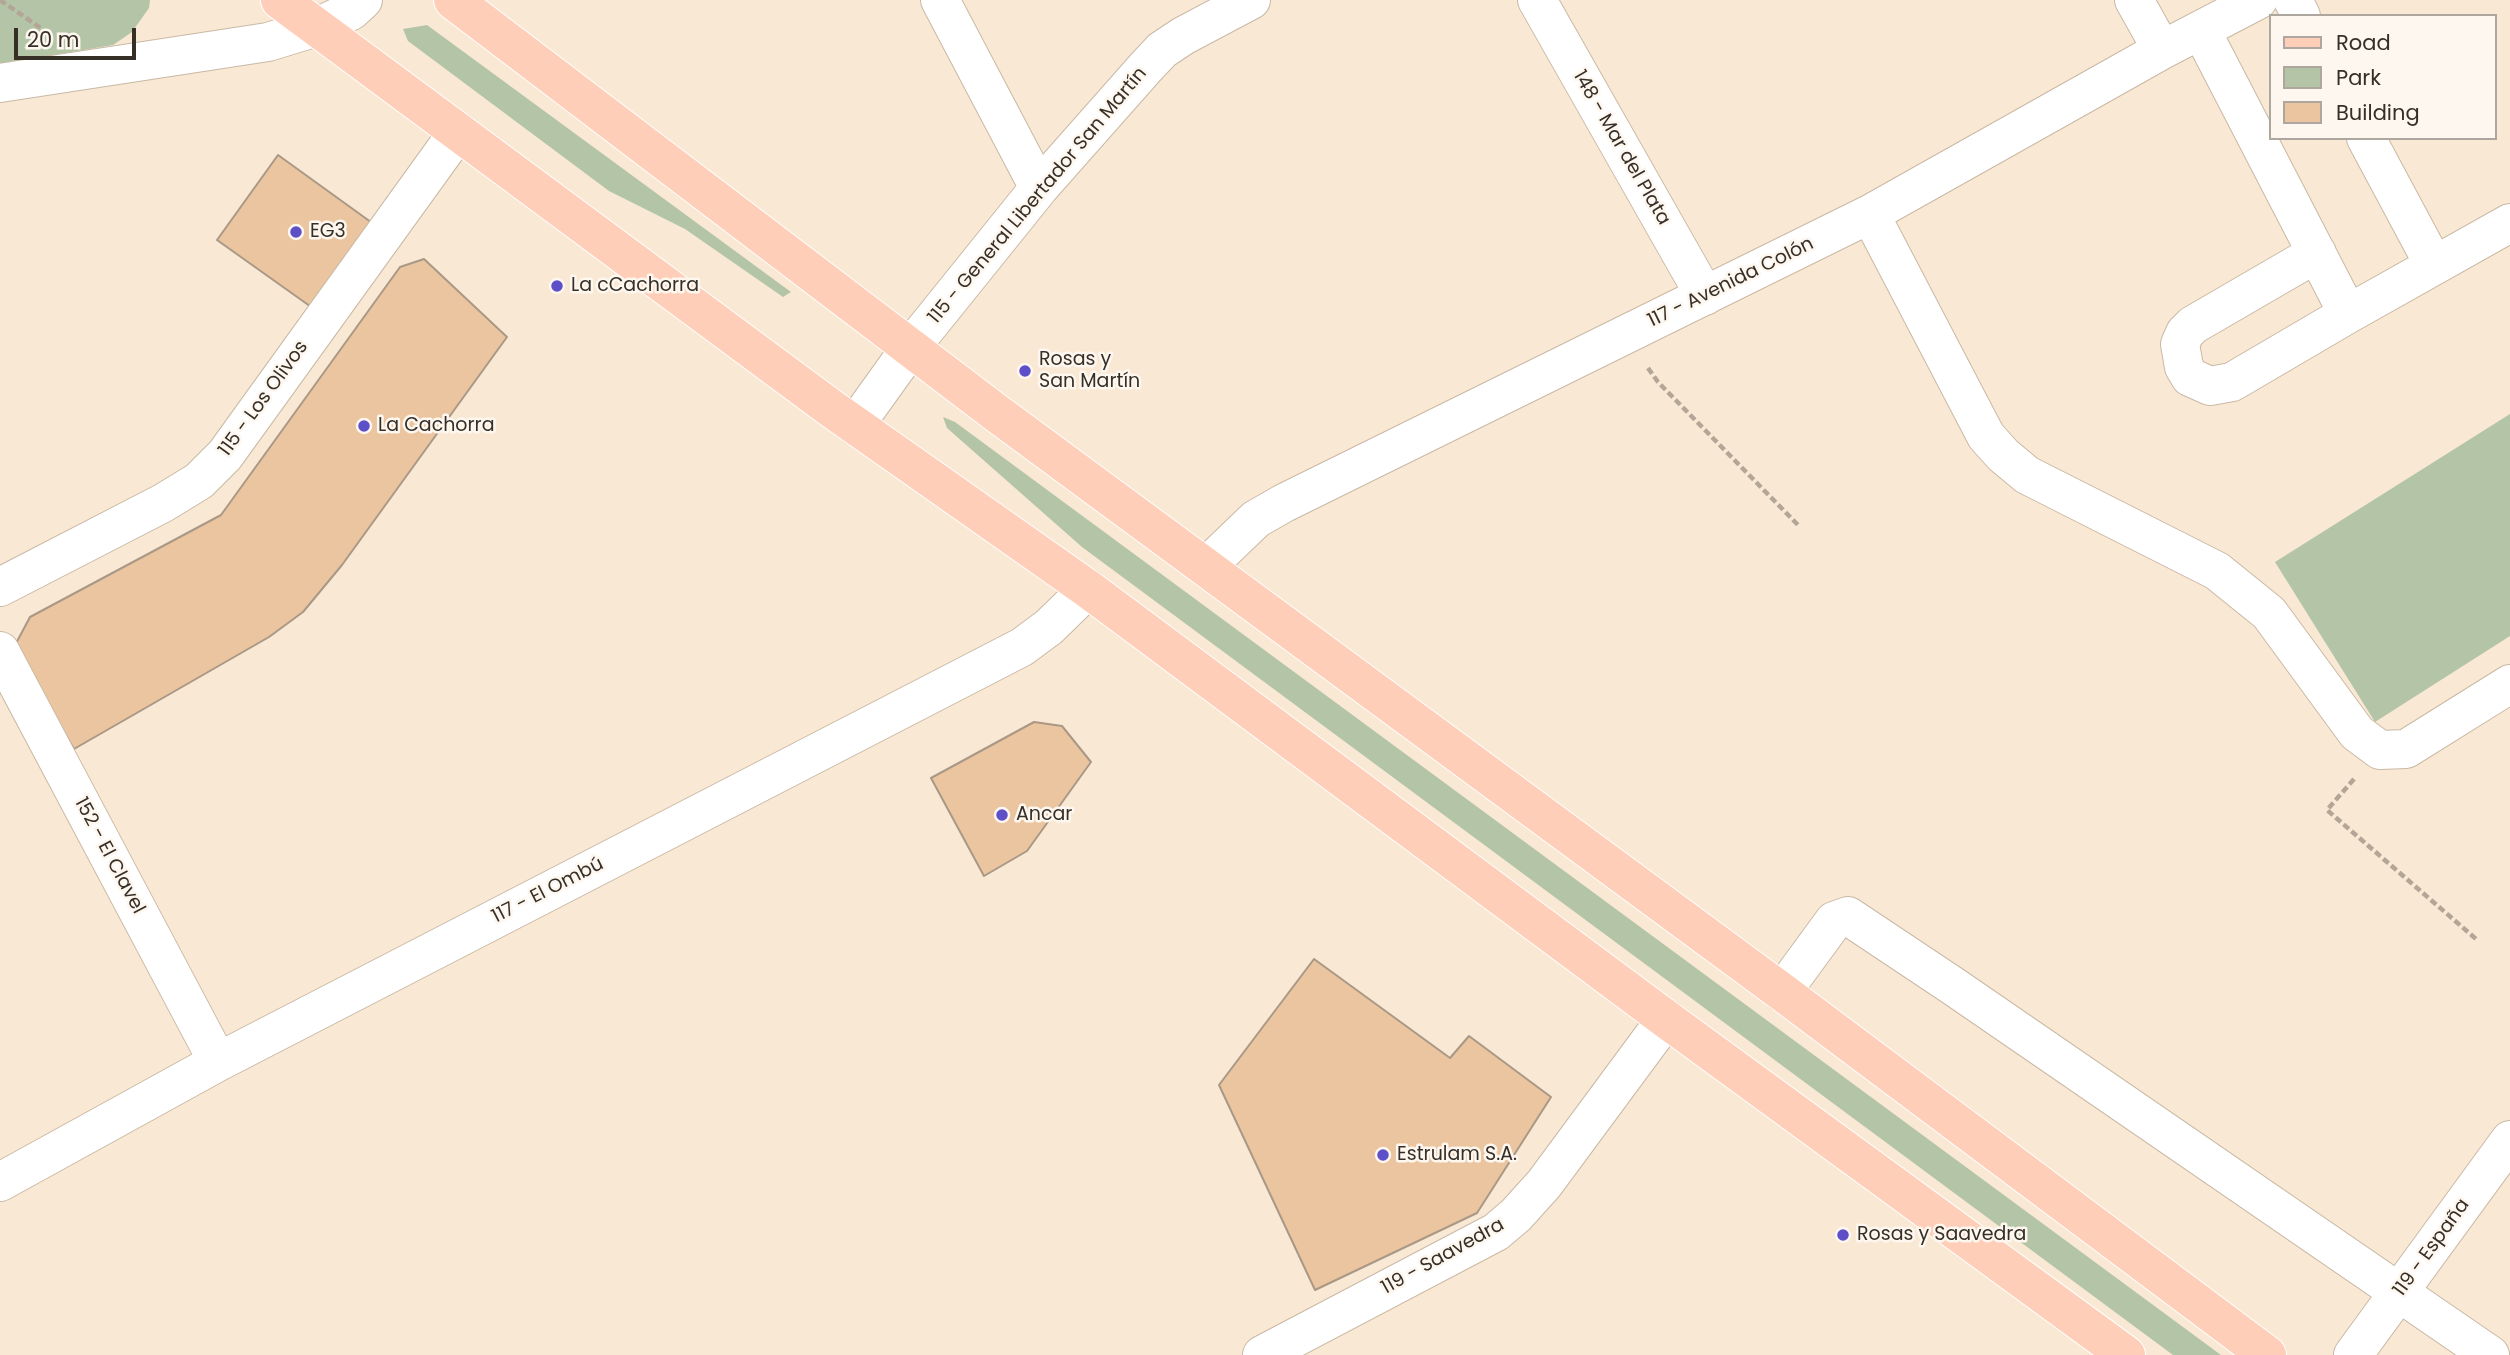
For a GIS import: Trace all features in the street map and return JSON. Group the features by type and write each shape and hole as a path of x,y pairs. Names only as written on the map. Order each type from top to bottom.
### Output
{"main road":[{"path":"281,0 832,410 1088,589 1666,1019 2126,1355"},
{"path":"453,0 995,412 1782,992 2267,1355"}],"street":[{"path":"0,83 268,42 317,27 351,11 363,0"},
{"path":"940,0 1039,188"},
{"name":"115 - General Libertador San Martín","path":"855,425 911,347 1039,188 1162,50 1251,0"},
{"name":"148 - Mar del Plata","path":"1537,0 1705,296"},
{"path":"2134,0 2161,50"},
{"name":"117 - Avenida Colón","path":"1206,566 1256,519 1284,503 1870,214 2161,50 2258,0"},
{"path":"2201,30 2348,314"},
{"name":"115 - Los Olivos","path":"0,587 163,503 199,481 225,456 458,132"},
{"path":"2368,140 2434,265"},
{"path":"1870,214 1986,436 2003,455 2027,475 2217,570 2269,612 2357,733 2380,750 2406,749 2510,684"},
{"path":"2317,253 2193,324 2180,344 2183,367 2190,377 2210,386 2232,382 2510,223"},
{"name":"117 - El Ombú","path":"0,1182 218,1062 1022,647 1049,627 1088,589"},
{"name":"152 - El Clavel","path":"0,651 218,1062"},
{"path":"1782,992 1834,921 1848,916 2490,1355"},
{"name":"119 - Saavedra","path":"1262,1355 1496,1231 1516,1215 1544,1184 1666,1019"},
{"name":"119 - España","path":"2353,1355 2510,1140"}],"path":[{"path":"1627,335 1658,382 1798,525"},
{"path":"2380,750 2327,810 2476,939"}],"green space":[{"path":"0,0 150,0 149,8 132,32 113,45 0,64"},
{"path":"427,25 791,292 783,297 685,229 609,191 408,41 403,29"},
{"path":"2510,414 2510,636 2375,722 2275,562"},
{"path":"943,417 955,422 2221,1355 2173,1355 1082,547 947,428"}],"building":[{"name":"EG3","path":"278,155 375,225 314,309 217,240"},
{"name":"La Cachorra","path":"424,259 507,337 342,565 303,612 269,637 74,749 13,649 30,617 221,515 400,267"},
{"name":"Ancar","path":"1034,722 1062,726 1091,762 1027,851 984,876 931,778"},
{"name":"Estrulam S.A.","path":"1314,959 1450,1058 1469,1036 1551,1097 1477,1213 1315,1290 1219,1085"}],"place":[{"name":"EG3","path":"296,232"},
{"name":"La cCachorra","path":"557,286"},
{"name":"Rosas y San Martín","path":"1025,371"},
{"name":"La Cachorra","path":"364,426"},
{"name":"Ancar","path":"1002,815"},
{"name":"Estrulam S.A.","path":"1383,1155"},
{"name":"Rosas y Saavedra","path":"1843,1235"}]}
